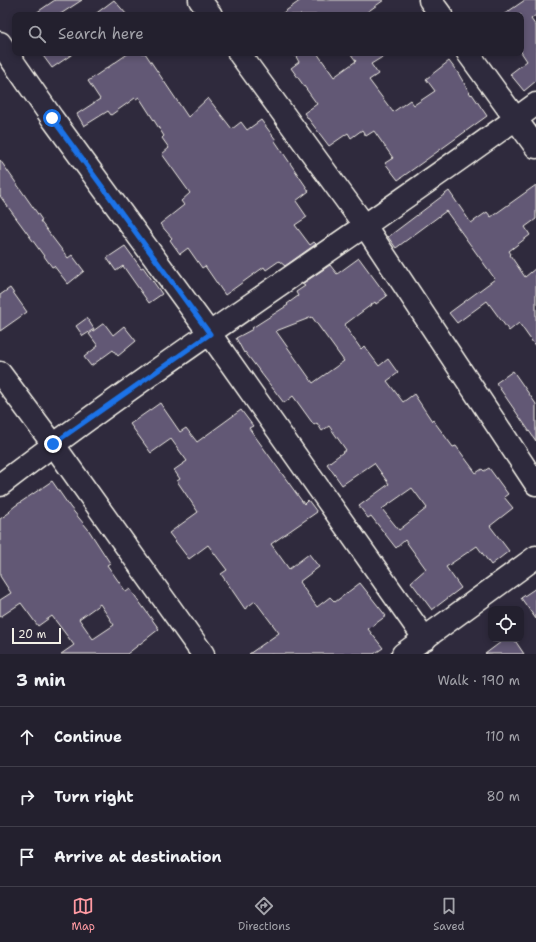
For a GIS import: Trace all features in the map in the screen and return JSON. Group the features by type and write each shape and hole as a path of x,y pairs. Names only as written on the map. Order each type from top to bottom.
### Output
{"street":[{"path":"200,0 209,12"},
{"path":"430,0 439,12"},
{"path":"0,43 52,118 210,334 424,638"},
{"path":"241,56 365,226 536,484"},
{"path":"470,56 536,147"},
{"path":"0,485 53,444 365,226 536,104"},
{"path":"0,373 53,444 203,654"},
{"path":"403,654 536,557"}],"building":[{"path":"55,0 82,0 64,12 37,12"},
{"path":"114,0 124,12 98,12"},
{"path":"301,0 384,0 367,12 284,12"},
{"path":"525,0 536,0 536,15 531,19 536,26 536,81 524,91 510,74 527,61 524,56 524,12 507,12"},
{"path":"43,56 70,56 52,68"},
{"path":"125,56 147,56 188,117 208,98 232,129 241,122 247,130 261,120 276,140 275,141 309,191 296,201 307,217 295,225 310,245 314,242 316,244 285,266 279,261 266,270 264,267 225,295 205,266 202,268 188,248 180,254 170,240 172,238 160,224 184,205 181,201 190,193 162,154 169,148 162,138 164,136 139,97 136,99 135,98 111,115 108,111 84,126 77,114 100,99 88,81"},
{"path":"296,56 319,56 334,77 356,61 352,56 384,56 371,64 378,74 369,80 393,112 410,100 414,105 435,91 426,79 449,61 471,95 472,94 487,116 398,180 385,163 393,158 374,131 366,136 362,130 351,138 348,133 329,146 304,113 317,104 291,68 299,62"},
{"path":"0,160 42,220 40,221 68,258 72,255 84,271 68,284 54,266 52,267 0,196"},
{"path":"536,185 536,219 525,227 530,235 509,251 511,254 510,255 525,277 536,268 536,347 519,323 509,331 487,301 457,323 449,313 495,279 446,211 396,248 388,237 449,191 471,223 487,212 491,217"},
{"path":"125,246 141,268 143,267 162,294 149,303 123,266 116,271 107,258"},
{"path":"359,258 387,296 376,304 375,302 344,325 361,349 364,346 379,366 388,359 398,373 387,381 403,402 414,394 432,421 433,420 453,447 456,446 476,473 482,469 484,471 489,468 508,494 504,497 513,508 490,526 509,551 491,565 477,546 446,567 461,588 432,610 411,582 426,569 405,540 396,548 371,516 368,518 359,506 389,484 374,463 342,485 327,464 346,450 329,426 322,431 317,423 314,425 293,396 284,403 245,352 244,353 236,338 253,329 252,328 288,305 287,304 298,296 296,292 305,286 302,284 330,265 337,274","holes":["312,317 344,361 313,383 276,331","412,488 427,508 399,530 382,509"]},
{"path":"10,288 27,312 0,331 0,295"},
{"path":"87,318 94,329 83,336 76,326"},
{"path":"104,323 113,335 124,326 136,341 118,356 113,350 91,366 84,357 98,346 89,334"},
{"path":"513,371 536,404 536,441 496,383"},
{"path":"160,403 180,432 186,428 197,442 241,410 253,426 249,428 304,504 308,500 317,512 271,544 289,569 309,554 319,567 299,582 317,607 330,597 335,602 360,583 386,616 368,629 383,648 374,654 249,654 279,633 255,601 245,609 221,574 227,570 208,545 189,559 169,533 198,512 177,481 180,479 174,470 187,461 171,439 151,453 130,424"},
{"path":"52,481 88,529 110,563 107,565 126,592 130,589 159,629 127,654 61,654 74,645 52,616 38,626 21,603 0,617 0,600 11,593 0,576 0,519 10,512 9,511","holes":["100,604 114,625 93,639 79,619"]},
{"path":"536,588 536,619 521,598"},
{"path":"501,642 516,642 524,654 485,654"}],"route":[{"path":"52,118 210,334 53,444"}]}
